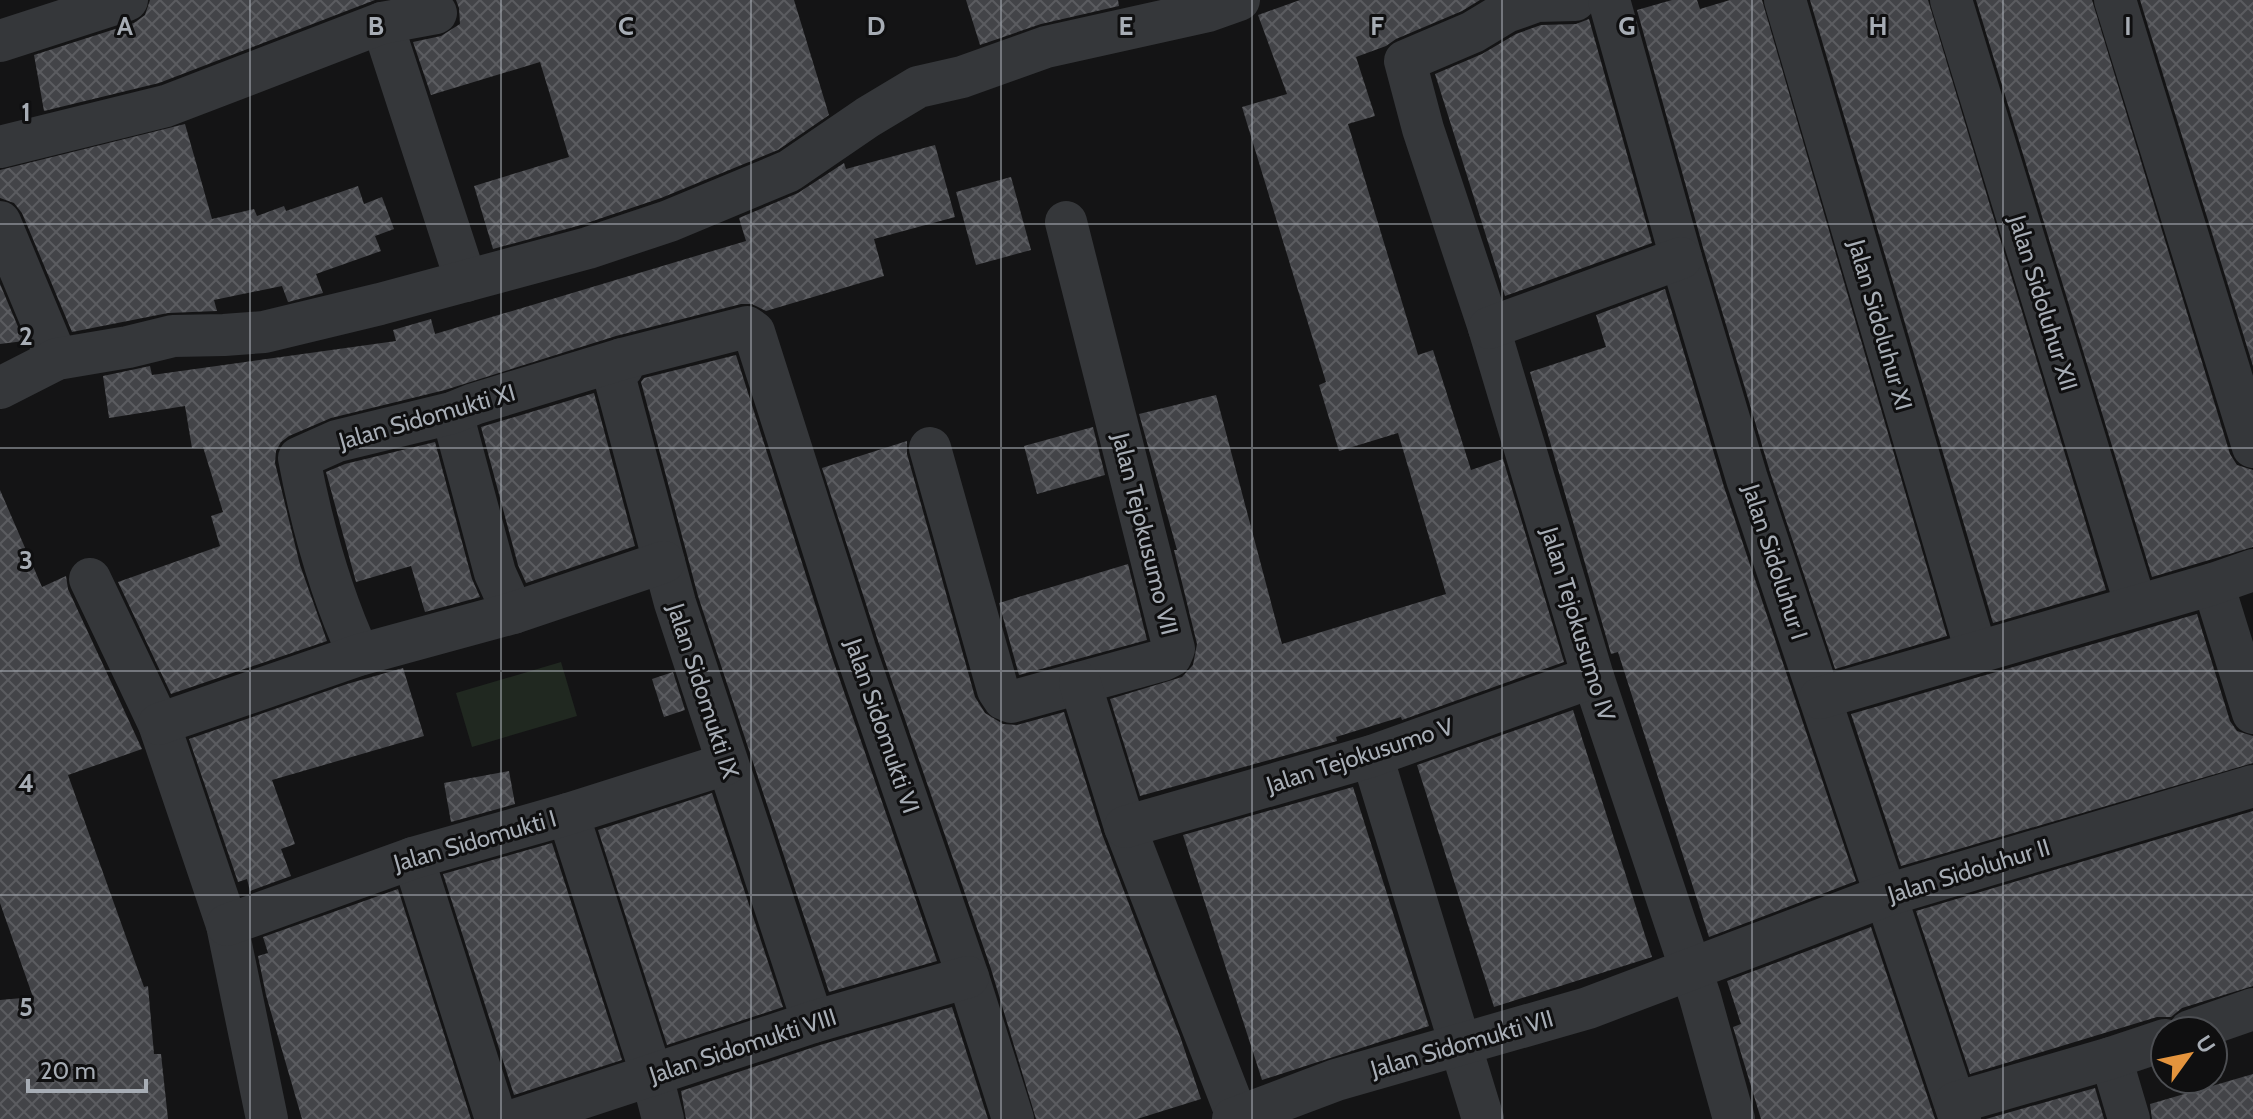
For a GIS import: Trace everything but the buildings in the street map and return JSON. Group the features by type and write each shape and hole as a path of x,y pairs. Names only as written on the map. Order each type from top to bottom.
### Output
{"street":[{"path":"0,41 127,0"},
{"path":"0,388 57,359 173,336 264,332 588,248 669,221 789,171 918,87 962,77 1046,47 1208,11 1239,0"},
{"name":"Jalan Tejokusumo IV","path":"1575,0 1537,1 1506,12 1473,32 1405,61 1423,129 1489,328 1593,677 1691,971 1734,1119"},
{"name":"Jalan Sidoluhur I","path":"1609,0 1747,479 1957,1111"},
{"name":"Jalan Sidoluhur XI","path":"1785,0 1976,651"},
{"name":"Jalan Sidoluhur XII","path":"1951,0 2136,606"},
{"path":"2115,0 2253,447"},
{"path":"0,147 166,106 382,23 436,13"},
{"path":"382,23 466,281"},
{"path":"0,222 57,359"},
{"name":"Jalan Tejokusumo VII","path":"930,448 998,690 1004,699 1011,702 1171,656 1174,649 1066,222"},
{"path":"1489,328 1681,258"},
{"name":"Jalan Sidomukti XI","path":"359,655 344,623 311,520 299,458 337,441 452,413 622,359 747,327 754,332"},
{"name":"Jalan Sidomukti VI","path":"754,332 855,649 968,977 1013,1119"},
{"name":"Jalan Sidomukti IX","path":"622,359 622,368 614,375 664,562 726,764 813,1022"},
{"path":"452,413 495,573 513,613"},
{"path":"159,724 359,655 513,613 664,562"},
{"path":"1820,698 2253,570"},
{"path":"90,579 159,724 227,925 267,1119"},
{"path":"2213,584 2253,713"},
{"name":"Jalan Tejokusumo V","path":"1125,827 1372,756 1593,677"},
{"path":"1080,683 1125,827 1236,1119"},
{"path":"1372,756 1483,1119"},
{"name":"Jalan Sidomukti I","path":"227,925 413,858 568,814 726,764"},
{"name":"Jalan Sidoluhur II","path":"1691,971 1887,895 2253,786"},
{"path":"568,814 663,1119"},
{"path":"413,858 496,1119"},
{"name":"Jalan Sidomukti VII","path":"1236,1119 1336,1080 1588,1008 1691,971"},
{"name":"Jalan Sidomukti VIII","path":"518,1119 813,1022 968,977"},
{"path":"2229,1017 2253,1009"},
{"path":"1957,1111 2149,1045"},
{"path":"2111,1058 2129,1119"}],"shaded area":[{"path":"561,662 577,716 472,747 456,693"}]}
